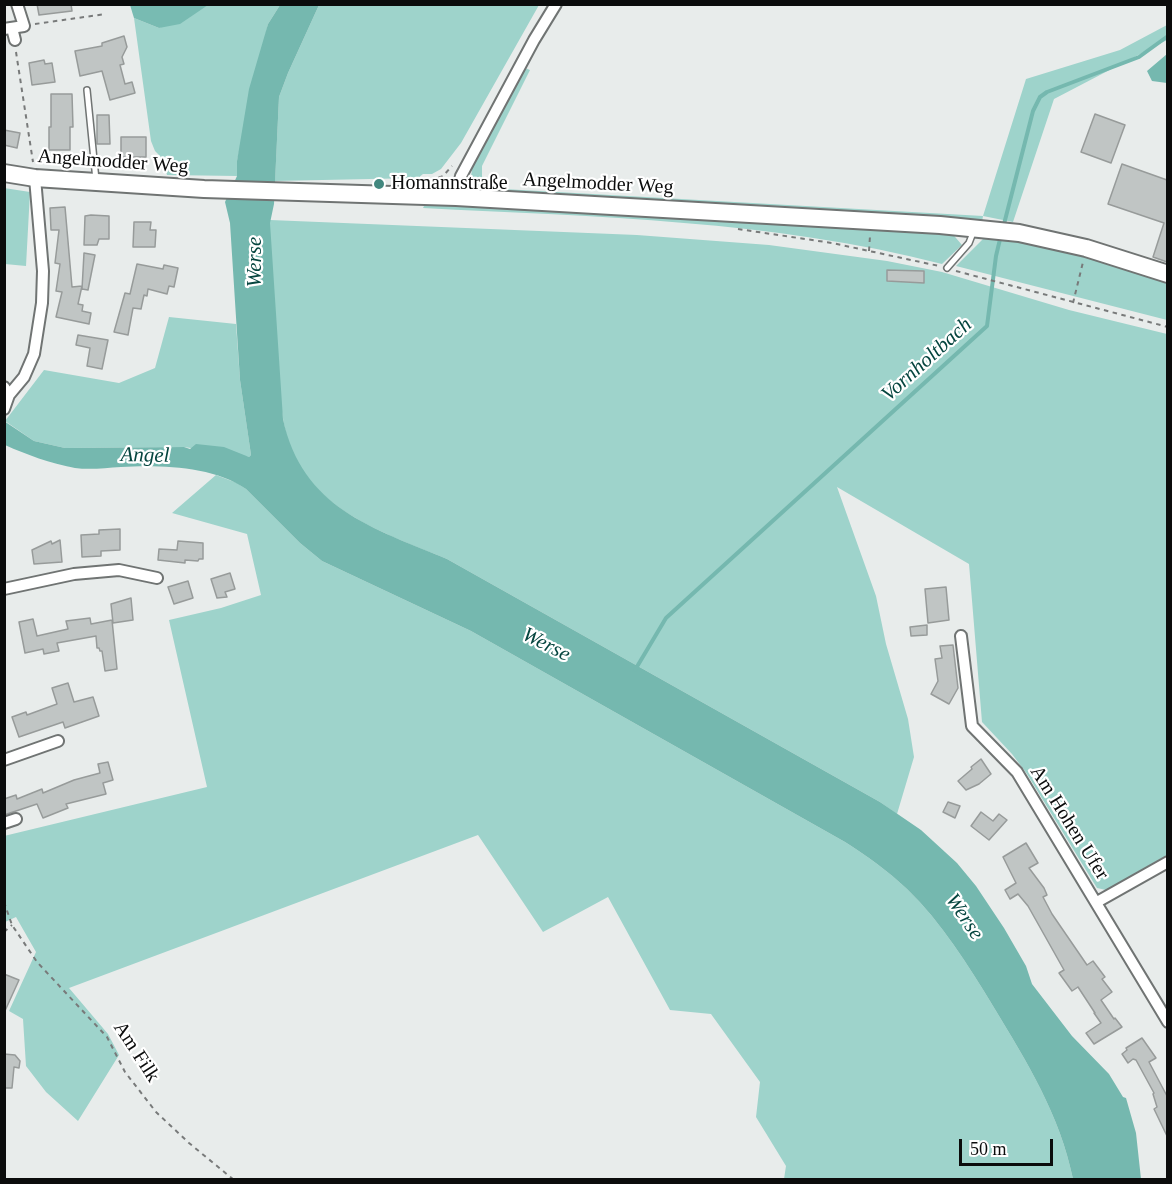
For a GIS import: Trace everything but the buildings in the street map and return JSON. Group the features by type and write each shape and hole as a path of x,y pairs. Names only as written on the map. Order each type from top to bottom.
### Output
{"street":[{"path":"15,40 17,4"},
{"path":"456,197 461,176 534,40 556,4"},
{"name":"Angelmodder Weg","path":"4,173 34,173 96,182 277,192 456,197 981,229 1019,233 1086,248 1167,274"},
{"path":"4,409 7,391 24,377 34,354 42,303 43,271 34,173"},
{"path":"4,588 74,574 119,570 157,578"},
{"name":"Am Hohen Ufer","path":"961,636 972,726 1017,772 1167,1022"},
{"path":"4,760 58,741"},
{"path":"4,823 16,819"},
{"name":"Am Hohen Ufer","path":"1097,902 1167,862"}],"lane":[{"path":"87,90 96,182"},
{"path":"947,268 981,229"}],"path":[{"path":"14,28 106,14"},
{"path":"15,40 34,173"},
{"path":"731,228 832,243 947,268 1167,327"},
{"path":"1073,303 1086,248"},
{"name":"Am Filk","path":"4,902 12,925 37,962 107,1036 125,1072 156,1112 189,1143 234,1179"},
{"path":"4,932 12,925"}],"shaded area":[{"path":"130,4 208,5 180,24 159,28 134,18"},
{"path":"208,5 280,5 268,24 237,161 237,176 167,175 163,159 155,151 151,141 134,18 159,28"},
{"path":"319,5 539,5 461,143 441,169 432,174 423,174 418,178 275,181 279,97"},
{"path":"1167,25 1167,40 1054,99 1013,222 983,216 1026,79 1120,50"},
{"path":"525,68 530,70 482,166 482,177 486,188 983,216 982,222 484,193 474,188 471,176 473,164"},
{"path":"4,188 30,192 26,266 5,264"},
{"path":"425,204 950,231 962,245 942,264 878,249 749,229 619,218 423,208"},
{"path":"270,220 637,235 769,245 887,261 942,272 1069,310 1167,334 1167,855 1106,890 1097,888 1027,774 982,722 969,564 837,487 876,596 886,644 908,719 914,757 897,814 880,802 447,559 373,527 328,499 310,481 296,459 286,433 274,318"},
{"path":"984,238 1037,244 1083,254 1167,282 1167,320 956,266"},
{"path":"169,317 236,324 240,380 251,455 249,457 184,447 65,448 34,441 5,421 44,370 119,383 155,368"},
{"path":"216,475 246,489 300,543 322,561 471,631 845,842 892,876 920,902 943,930 1006,1027 1051,1111 1073,1179 784,1179 786,1166 756,1117 760,1082 711,1014 670,1010 608,897 543,932 478,835 69,988 108,1034 119,1055 78,1121 46,1092 26,1066 23,1019 9,1011 36,952 16,917 5,922 4,836 207,787 169,620 221,608 261,595 247,534 172,513"}],"water":[{"path":"280,5 319,5 279,97 274,204 270,223 283,419 292,449 306,474 344,511 368,525 447,559 880,802 921,830 957,863 976,886 1026,966 1032,984 1072,1036 1109,1074 1123,1097 1126,1098 1136,1133 1141,1179 1073,1179 1060,1133 1041,1090 964,960 932,916 907,889 845,842 471,631 322,561 300,543 246,489 233,481 202,471 169,467 75,468 57,464 5,445 4,421 34,441 65,448 184,447 190,449 196,444 224,447 249,457 251,455 240,380 230,223 225,202 237,176 237,161 249,89 268,24"},
{"path":"1167,54 1167,83 1152,81 1147,71"}],"waterway":[{"name":"Vornholtbach","path":"1003,228 1033,111 1040,97 1047,92 1139,57 1168,36"},
{"name":"Vornholtbach","path":"635,670 666,618 987,326 1001,235"}],"place":[{"name":"Homannstraße","path":"379,184"}],"water label":[{"name":"Werse","path":"255,262"},
{"name":"Angel","path":"145,456"},
{"name":"Werse","path":"546,645"},
{"name":"Werse","path":"964,917"}]}
